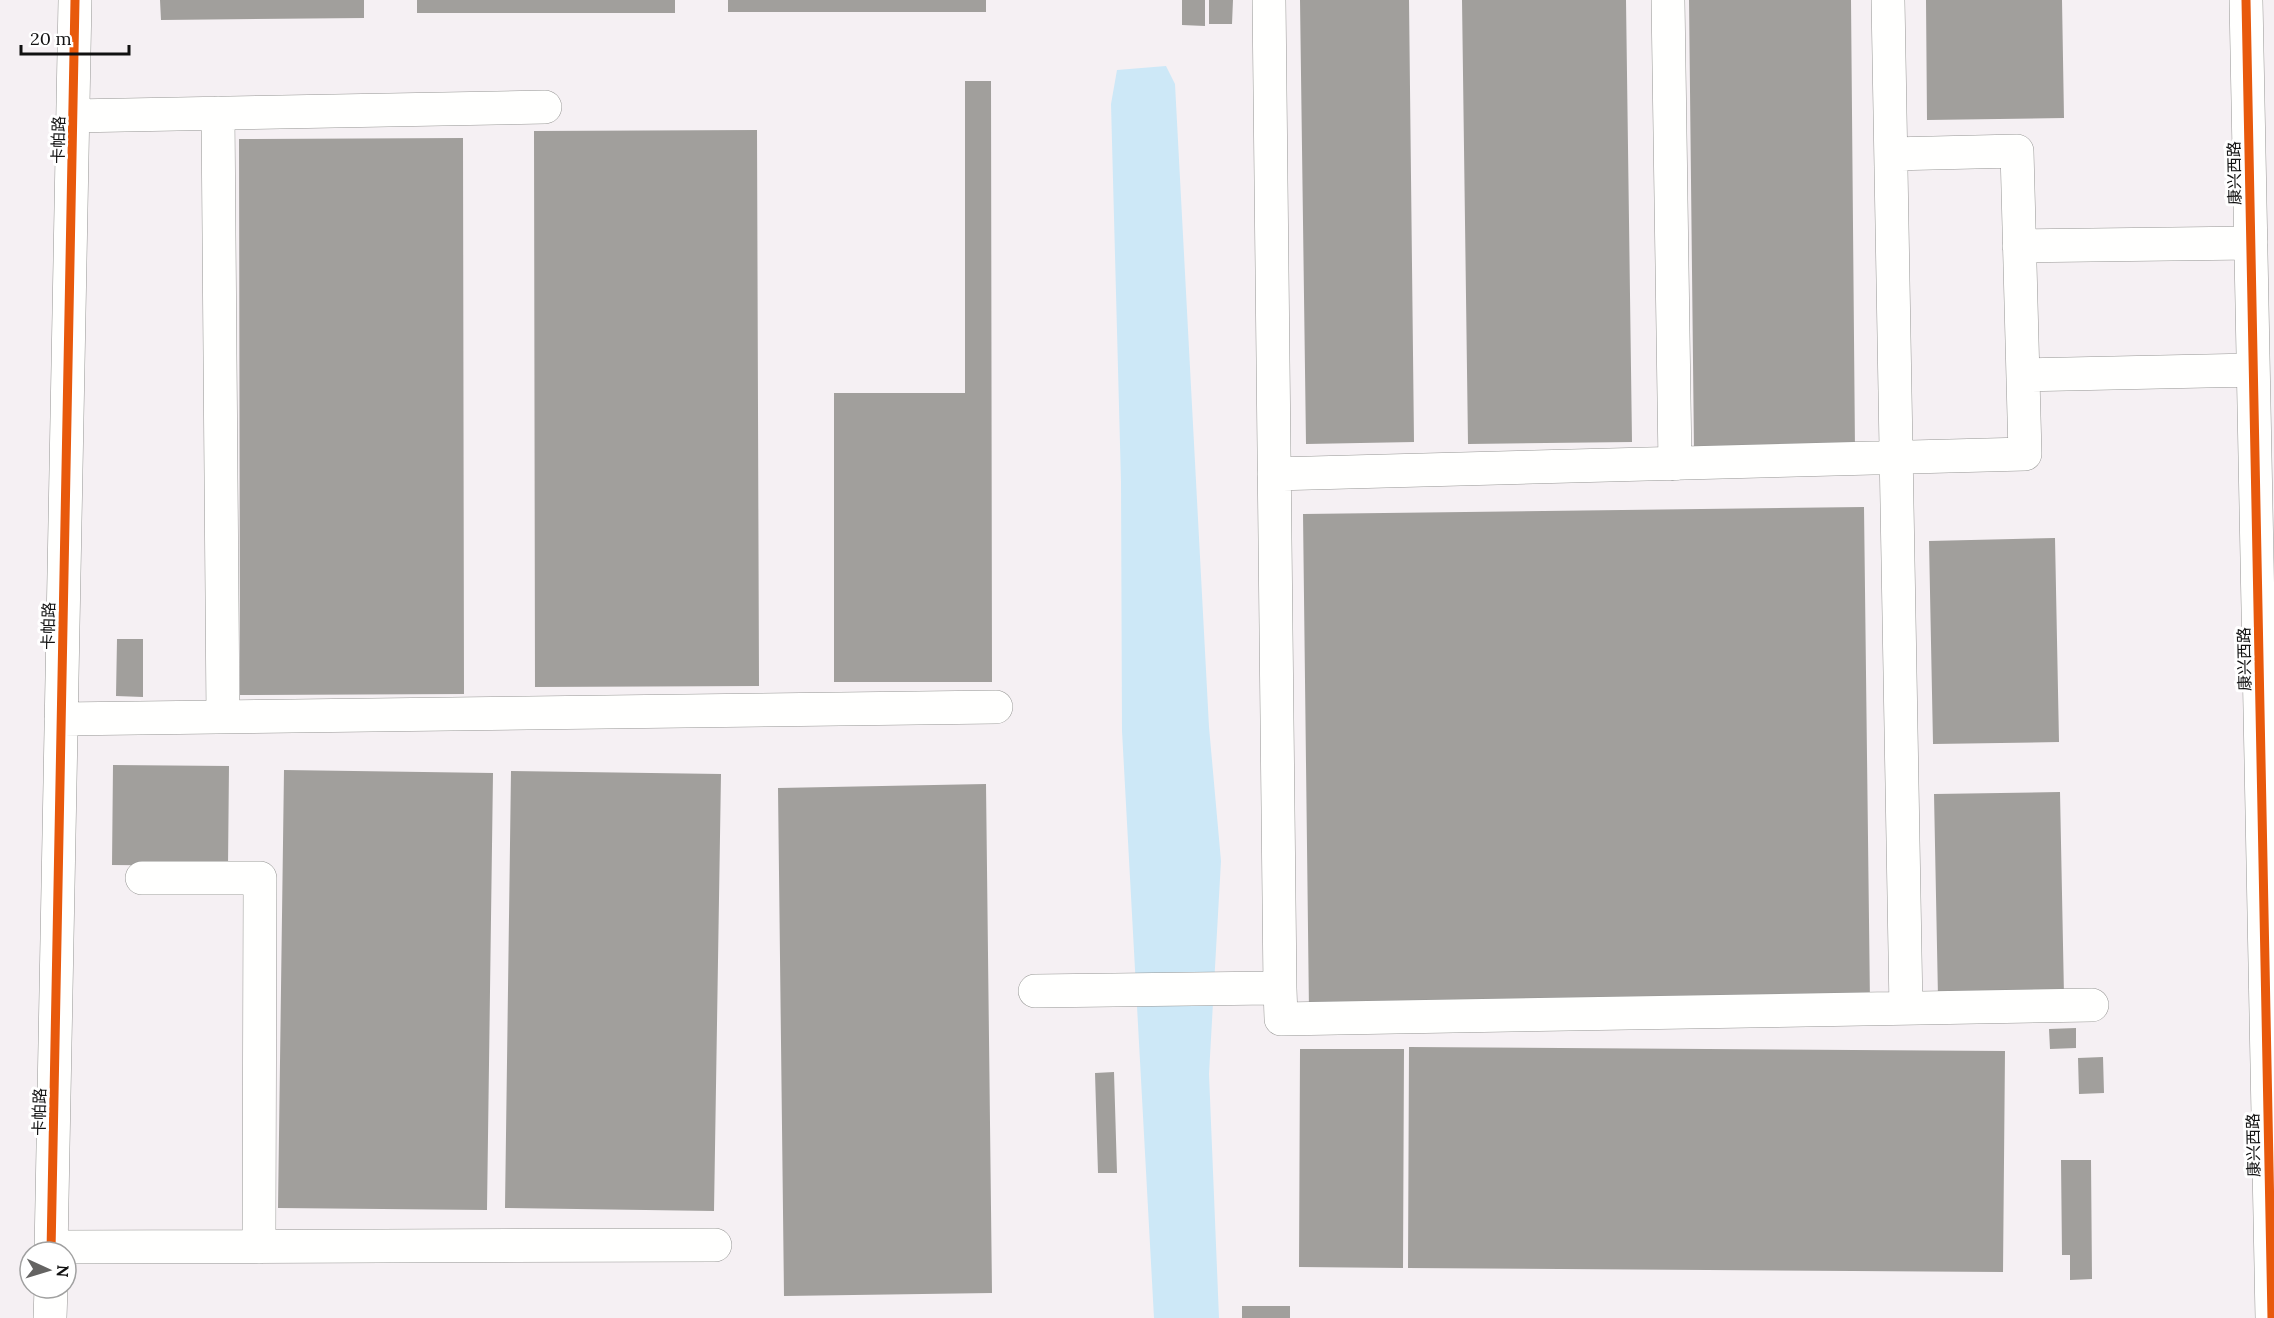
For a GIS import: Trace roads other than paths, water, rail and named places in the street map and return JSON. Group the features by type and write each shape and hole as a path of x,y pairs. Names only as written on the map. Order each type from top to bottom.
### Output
{"street":[{"name":"卡帕路","path":"52,1240 75,0"},
{"path":"1269,0 1281,1019 2092,1005"},
{"path":"1668,0 1675,464"},
{"path":"1888,0 1905,1008"},
{"name":"康兴西路","path":"2246,0 2272,1318"},
{"path":"73,116 545,107"},
{"path":"219,113 223,717"},
{"path":"1274,474 2025,454 2017,151 1891,154"},
{"path":"2019,246 2251,243"},
{"path":"2023,375 2253,370"},
{"path":"62,719 996,707"},
{"path":"142,878 260,878 259,1247"},
{"path":"1035,991 1280,988"},
{"path":"78,1250 715,1245"},
{"path":"50,1318 51,1300"}],"water":[{"path":"1166,66 1175,84 1209,727 1221,861 1209,1074 1219,1318 1154,1318 1122,731 1121,482 1111,104 1117,70"}]}
